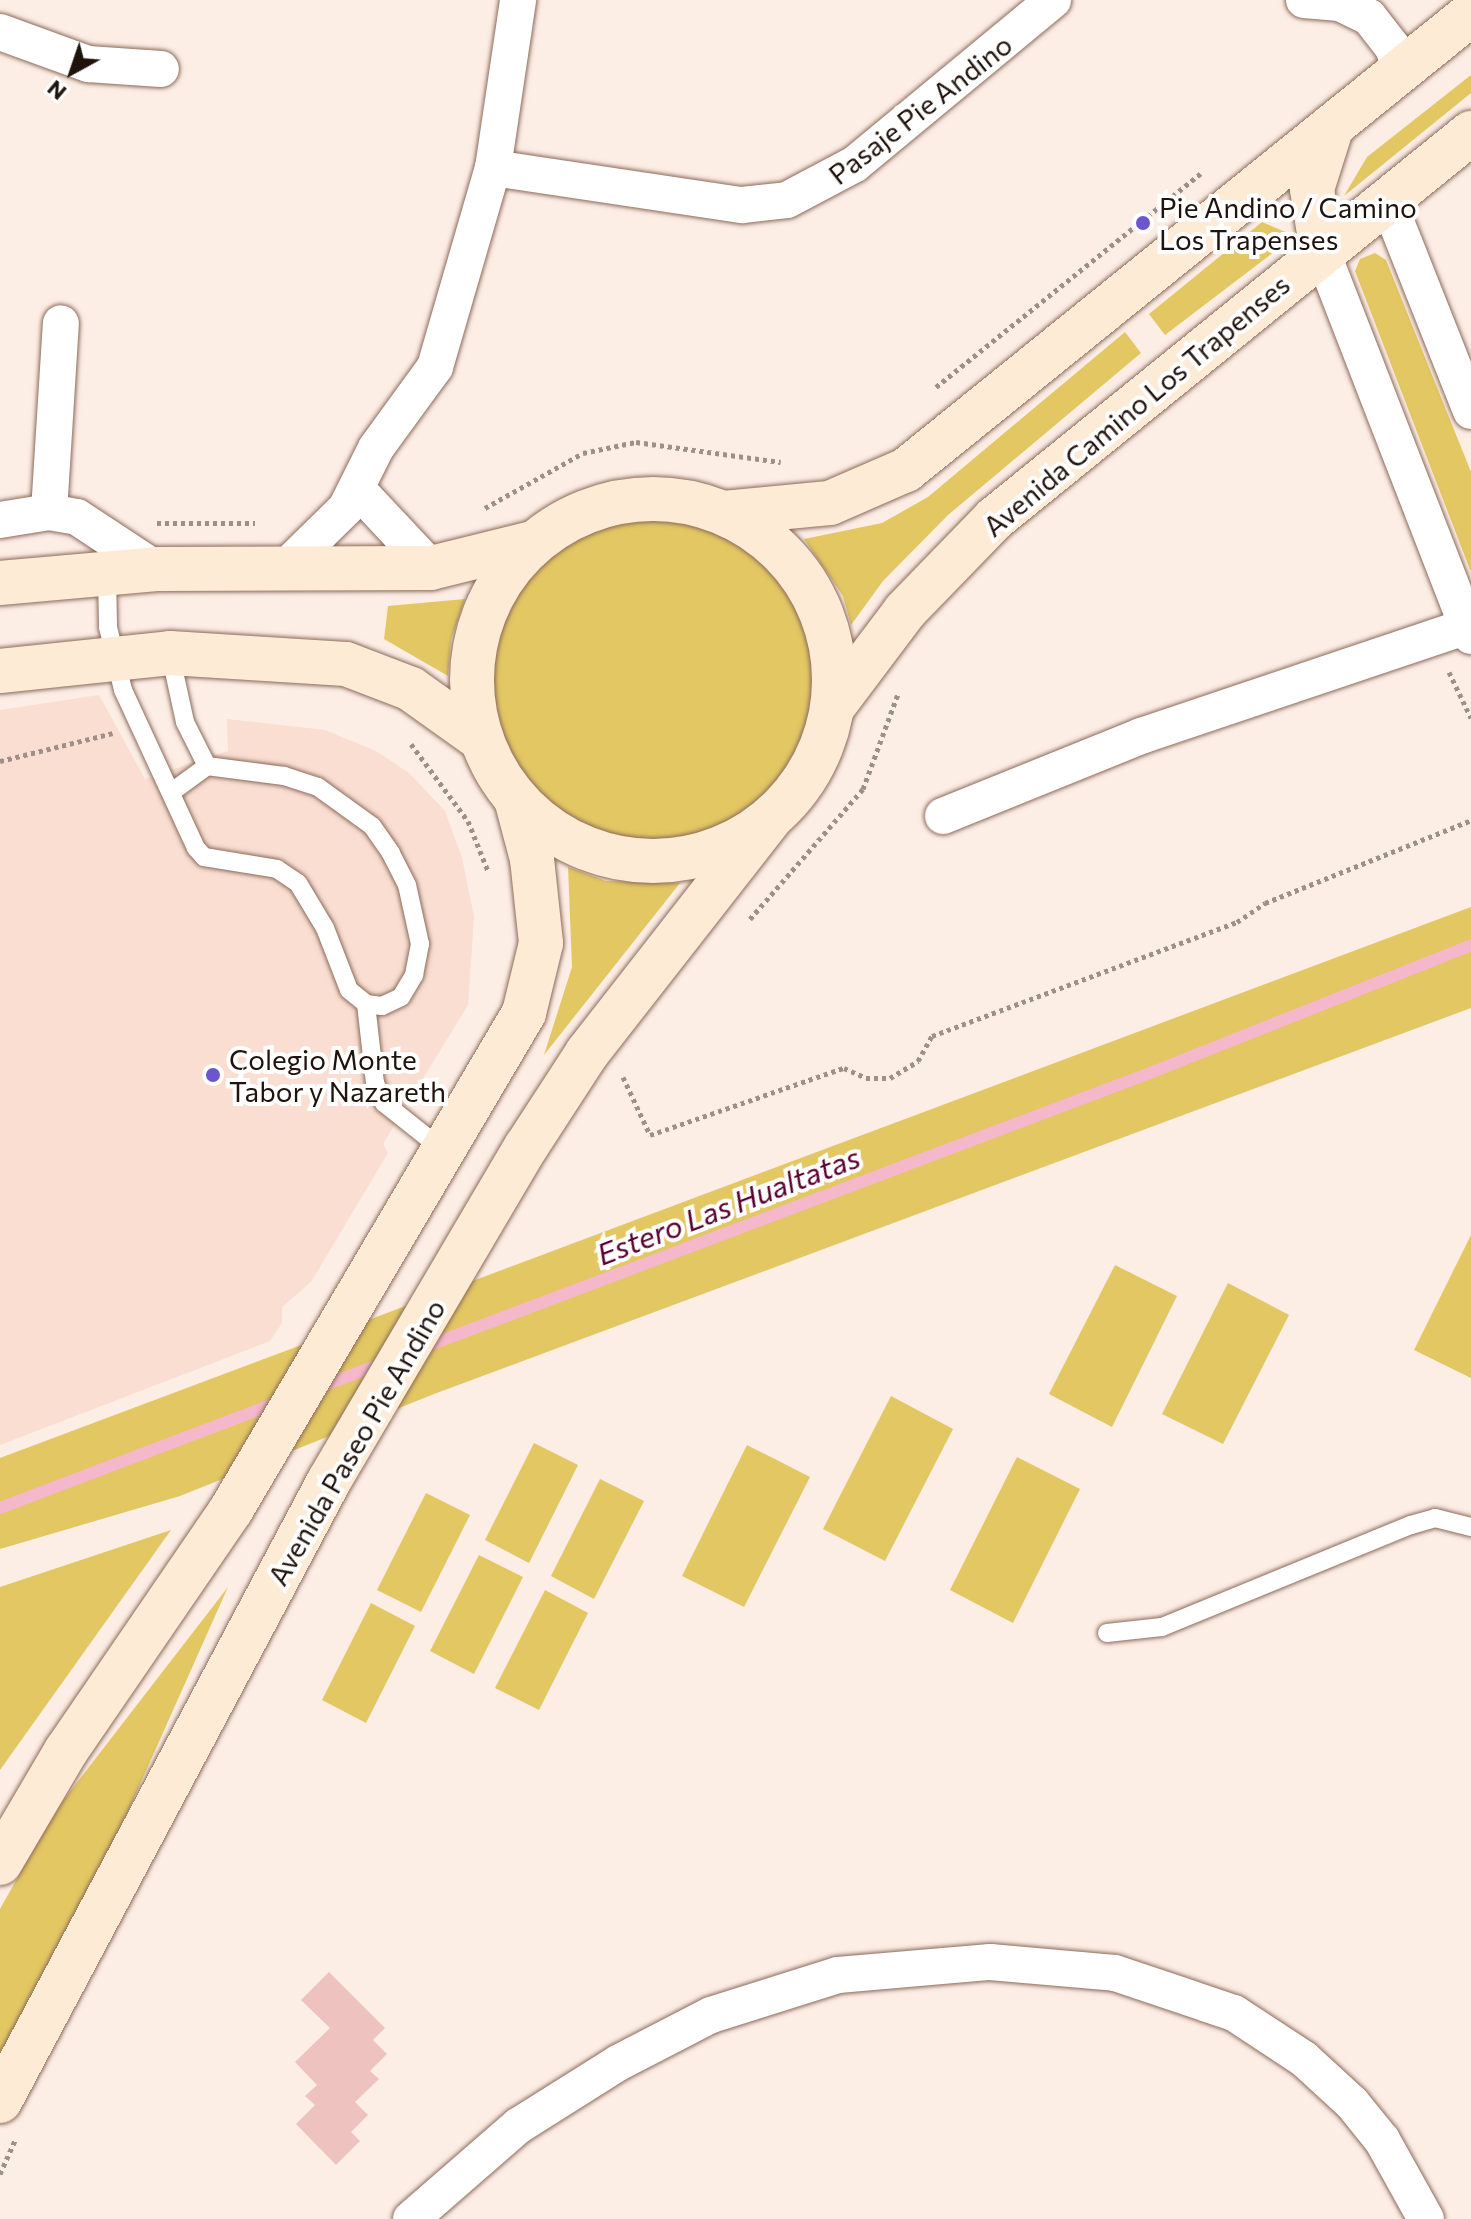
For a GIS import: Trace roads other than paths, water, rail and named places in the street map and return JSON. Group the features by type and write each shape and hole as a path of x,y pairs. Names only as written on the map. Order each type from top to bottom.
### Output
{"main road":[{"path":"724,513 830,503 906,470 1471,14"},
{"path":"1322,252 1312,189 1332,126"},
{"name":"Avenida Camino Los Trapenses","path":"832,708 905,611 994,519 1471,133"},
{"path":"0,583 156,569 288,565 367,572 431,568 532,543 582,512 638,499 667,499 724,513 774,545 811,592 831,649 832,708 804,781 770,819 722,848 640,861 572,842 516,799"},
{"path":"0,1863 66,1751 231,1510 524,1013 538,966 537,887 516,799 481,739 471,686 477,633 498,584 532,543"},
{"path":"0,671 116,655 170,653 346,664 411,689 481,739"},
{"name":"Avenida Paseo Pie Andino","path":"0,2101 329,1481 467,1248 587,1053 770,819"}],"street":[{"path":"288,565 333,525 359,491 376,448 435,367 493,168 518,0"},
{"name":"Pasaje Pie Andino","path":"493,168 742,205 787,200 855,164 1053,0"},
{"path":"1304,0 1340,3 1369,17 1401,71"},
{"path":"0,32 88,64 161,69"},
{"path":"1387,199 1471,411"},
{"path":"943,816 1141,736 1461,631 1322,252"},
{"path":"49,512 61,323"},
{"path":"359,491 431,568"},
{"path":"0,520 49,512 105,530 156,569"},
{"path":"411,2219 518,2126 618,2063 711,2015 838,1975 990,1962 1075,1966 1148,1980 1245,2020 1304,2059 1352,2103 1382,2140 1426,2219"}],"lane":[{"path":"107,573 104,600 123,690 204,857 277,869 298,883 313,903 349,990 366,1004 382,1006 401,997 414,975 420,944 407,885 391,853 372,826 318,787 284,776 207,766 173,791"},
{"path":"170,653 185,722 207,766"},
{"path":"366,1004 375,1083 384,1103 445,1151"},
{"path":"1107,1633 1162,1627 1423,1522 1471,1527"}],"waterway":[{"name":"Estero Las Hualtatas","path":"422,1348 1145,1075 1471,945"},
{"name":"Estero Las Hualtatas","path":"317,1388 386,1362"},
{"name":"Estero Las Hualtatas","path":"0,1508 281,1401"}],"place":[{"name":"Pie Andino / Camino Los Trapenses","path":"1143,223"},
{"name":"Colegio Monte Tabor y Nazareth","path":"213,1075"}]}
